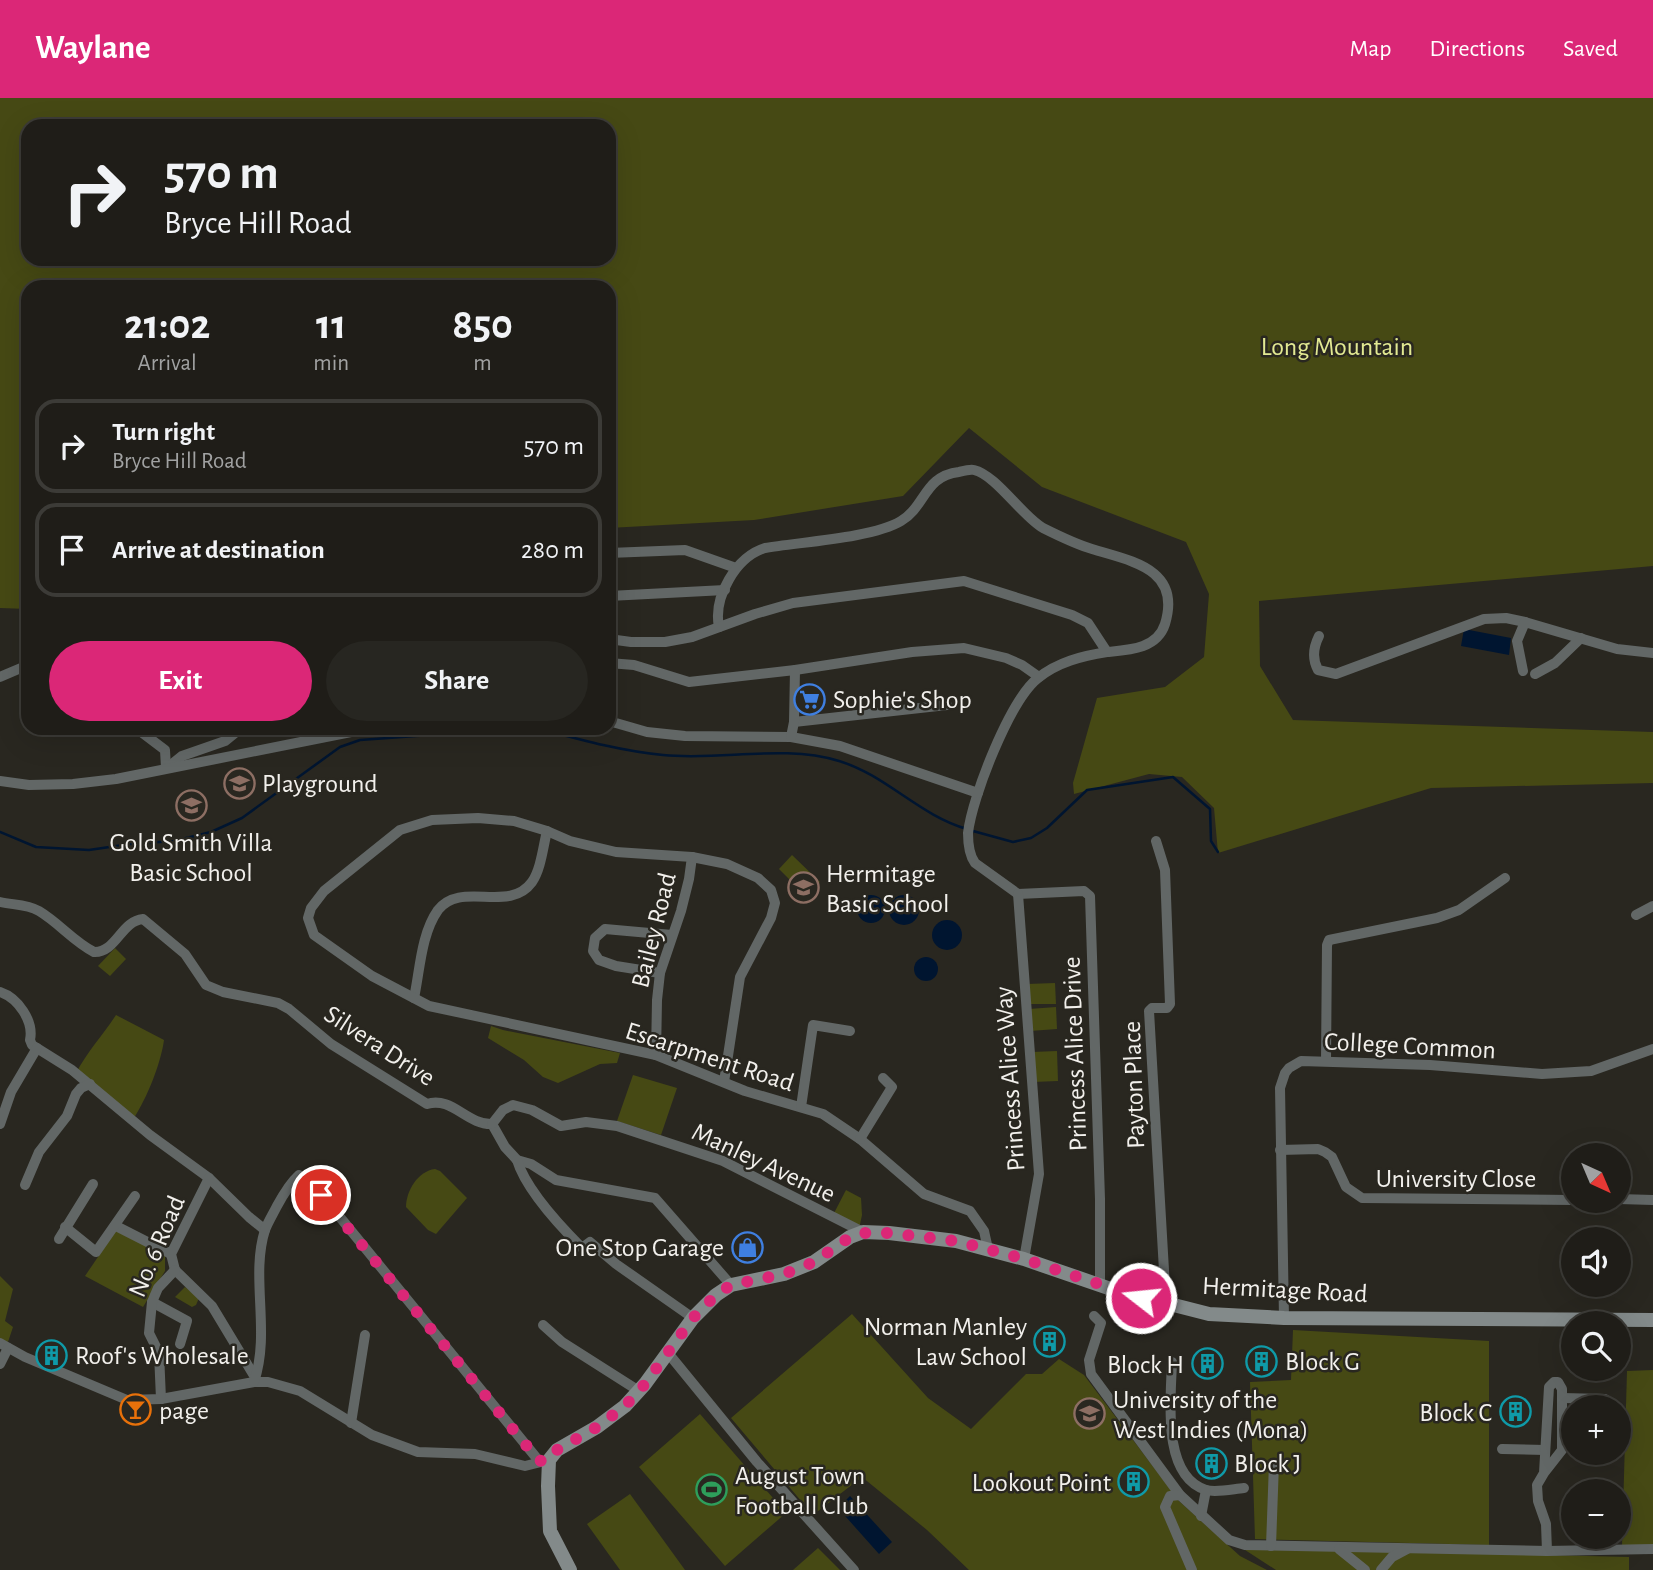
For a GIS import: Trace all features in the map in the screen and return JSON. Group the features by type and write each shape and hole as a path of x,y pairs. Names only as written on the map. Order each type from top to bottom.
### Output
{"street":[{"path":"719,627 717,617 725,590 736,568 751,554 765,548 887,528 907,517 926,490 941,476 973,470 987,476 1040,526 1083,546 1131,560 1150,569 1159,578 1166,592 1165,624 1160,635 1142,648 1068,660 1039,677 1027,688 1011,715 978,793 969,830 971,857 975,863 1018,894"},
{"path":"616,553 685,550 736,568"},
{"path":"616,640 665,642 692,637 793,603 964,581 1072,615 1088,623 1107,652"},
{"path":"616,596 725,590"},
{"path":"1319,636 1314,646 1315,664 1318,670 1336,674 1484,619 1506,618 1617,649 1653,653"},
{"path":"1523,671 1517,641 1525,622"},
{"path":"1535,674 1555,663 1581,638"},
{"path":"616,664 634,665 689,682 795,670 912,652 964,648 1006,658 1039,677"},
{"path":"0,677 21,668"},
{"path":"791,737 794,722 795,670"},
{"path":"794,722 947,705"},
{"path":"616,723 648,732 685,736 791,737 840,746 978,793"},
{"path":"146,735 166,750 166,768"},
{"path":"166,768 182,756 225,741 233,735"},
{"path":"0,781 29,785 73,785 117,779 337,735"},
{"name":"Escarpment Road","path":"547,831 514,821 478,818 432,820 400,830 324,891 311,908 309,925 314,935 372,976 429,1006 656,1055 745,1091 823,1114 860,1139 924,1194 970,1211 984,1231 988,1249"},
{"path":"414,998 427,933 439,909 448,900 464,896 509,896 523,892 533,881 547,831 570,841 616,852 692,857 727,864 758,878 771,890 775,903 771,918 740,977 724,1082"},
{"name":"Payton Place","path":"1156,841 1165,870 1170,1004 1167,1008 1152,1008 1149,1011 1166,1305"},
{"name":"Bailey Road","path":"656,1055 660,973 681,911 692,857"},
{"path":"1326,1061 1329,940 1437,918 1459,910 1504,878"},
{"name":"Princess Alice Drive","path":"1018,894 1084,891 1090,896 1100,1199 1100,1284"},
{"name":"Princess Alice Way","path":"1018,894 1039,1174 1024,1259"},
{"name":"Silvera Drive","path":"0,902 29,907 40,912 70,937 94,952 105,951 131,922 143,919 185,954 206,985 223,992 278,1003 331,1044 427,1104 435,1102 450,1105 475,1122 492,1124"},
{"path":"1636,915 1653,906"},
{"path":"660,973 616,966 599,960 593,951 595,938 604,929 672,935"},
{"path":"0,992 21,1006 31,1032 30,1043 90,1084 150,1135 209,1178 265,1230"},
{"path":"801,1107 813,1025 850,1031"},
{"path":"0,1124 11,1092 37,1048"},
{"name":"College Common","path":"1284,1318 1280,1088 1289,1068 1301,1061 1326,1061 1430,1065 1542,1074 1591,1071 1653,1049"},
{"path":"860,1139 892,1087 883,1078"},
{"path":"25,1185 42,1147 67,1116 76,1094 90,1084"},
{"name":"Manley Avenue","path":"492,1124 503,1110 513,1105 532,1110 561,1126 586,1122 617,1126 723,1161 863,1233"},
{"path":"492,1124 505,1147 517,1160 529,1185 564,1230 582,1248 590,1242 616,1264 693,1318"},
{"name":"University Close","path":"1280,1150 1318,1149 1325,1152 1332,1157 1346,1187 1362,1198 1561,1200"},
{"path":"517,1160 531,1164 556,1180 655,1198 731,1285"},
{"path":"255,1380 262,1333 260,1264 265,1230 293,1181 301,1175 339,1216 544,1461 550,1531 570,1570"},
{"name":"No. 6 Road","path":"161,1399 159,1353 149,1333 152,1303 158,1288 174,1270 171,1254 209,1178"},
{"path":"59,1239 93,1184"},
{"path":"1631,1197 1653,1191"},
{"path":"65,1227 96,1252 135,1196"},
{"path":"1631,1199 1653,1200"},
{"path":"116,1226 171,1254"},
{"name":"Hermitage Road","path":"544,1461 625,1406 693,1318 716,1295 731,1285 784,1274 814,1262 850,1237 863,1233 942,1239 988,1249 1166,1305 1209,1314 1284,1318 1653,1320"},
{"path":"174,1270 212,1306 255,1380"},
{"path":"152,1303 187,1321 180,1344"},
{"path":"1094,1316 1101,1323 1089,1360 1091,1374 1180,1495 1229,1540 1245,1545 1339,1549 1653,1549"},
{"path":"543,1325 562,1342 639,1391"},
{"path":"351,1423 365,1335"},
{"path":"0,1364 4,1345 83,1383 127,1399 161,1399 255,1380 268,1382 300,1391 372,1435 418,1452 475,1454 525,1466 544,1461"},
{"path":"668,1353 757,1462 854,1570"},
{"path":"1172,1362 1171,1438 1186,1477 1206,1490 1244,1488"},
{"path":"1544,1473 1549,1387 1554,1382 1558,1382 1562,1395"},
{"path":"1502,1449 1545,1450"},
{"path":"1547,1551 1546,1524 1538,1501 1537,1485 1561,1451"},
{"path":"1271,1546 1274,1463"},
{"path":"1201,1516 1206,1490"},
{"path":"1180,1495 1170,1496 1164,1507 1192,1570"},
{"path":"1381,1570 1392,1557 1407,1548"},
{"path":"1339,1549 1365,1570"}],"green space":[{"name":"Long Mountain","path":"0,98 1653,98 1653,566 1259,601 1260,666 1293,720 1653,732 1653,783 1431,788 1218,853 1214,808 1182,777 1149,774 1074,794 1073,783 1097,698 1165,687 1204,657 1209,594 1186,542 1042,487 969,428 903,496 754,520 616,528 616,280 21,280 21,609 0,608"},
{"path":"792,855 820,882 806,896 779,869"},
{"path":"115,948 126,959 110,976 98,966"},
{"path":"1055,983 1056,1004 1028,1004 1027,984"},
{"path":"1056,1007 1057,1029 1030,1031 1029,1009"},
{"path":"116,1015 164,1040 153,1080 134,1118 76,1073"},
{"path":"491,1026 620,1053 617,1063 600,1064 558,1083 543,1077 524,1060 488,1038"},
{"path":"1057,1051 1058,1081 1033,1082 1032,1052"},
{"path":"633,1075 677,1088 661,1135 617,1121"},
{"path":"435,1169 467,1198 436,1234 428,1230 406,1207 414,1183 423,1174"},
{"path":"846,1190 861,1198 859,1229 832,1217"},
{"path":"117,1229 165,1255 165,1271 143,1307 85,1276"},
{"path":"0,1276 13,1289 5,1321 13,1327 8,1342 0,1339"},
{"path":"185,1287 199,1298 192,1307 175,1297"},
{"path":"852,1314 928,1398 971,1429 1026,1374 1042,1374 1059,1359 1084,1375 1179,1501 1240,1556 1267,1570 969,1570 927,1530 862,1477 813,1515 731,1418"},
{"path":"1293,1330 1489,1341 1489,1545 1255,1539 1250,1382 1291,1380"},
{"path":"1653,1370 1653,1546 1631,1546 1631,1479 1624,1479 1624,1465 1631,1465 1631,1395 1626,1395 1627,1381 1631,1381 1631,1371"},
{"name":"August Town Football Club","path":"700,1414 786,1513 725,1566 639,1467"},
{"path":"630,1494 685,1570 620,1570 587,1524"},
{"path":"818,1548 840,1570 793,1570"},
{"path":"1242,1548 1629,1557 1629,1570 1276,1570"}],"water":[{"path":"1464,629 1511,638 1509,655 1461,646"},
{"path":"871,895 881,899 885,909 881,919 871,923 861,919 857,909 861,899"},
{"path":"904,895 914,900 919,910 914,920 904,925 894,920 889,910 894,900"},
{"path":"947,920 958,924 962,935 958,946 947,950 936,946 932,935 936,924"},
{"path":"926,957 937,964 938,969 931,980 926,981 915,974 914,969 921,958"},
{"path":"850,1496 892,1542 879,1554 838,1508"}],"waterway":[{"path":"0,832 36,847 89,850 174,841 211,832 242,818 340,747 360,740 430,735"},
{"path":"564,735 615,748 663,755 774,753 818,756 856,767 934,815 967,829"},
{"path":"973,831 1013,842 1031,838 1047,828 1087,790 1173,777 1210,809 1211,841 1218,852"}],"place":[{"name":"Sophie's Shop","path":"810,699"},
{"name":"Playground","path":"239,783"},
{"name":"Gold Smith Villa Basic School","path":"191,806"},
{"name":"Hermitage Basic School","path":"803,888"},
{"name":"One Stop Garage","path":"747,1247"},
{"name":"Norman Manley Law School","path":"1050,1341"},
{"name":"Roof's Wholesale","path":"52,1355"},
{"name":"Block G","path":"1262,1361"},
{"name":"Block H","path":"1207,1364"},
{"name":"page","path":"136,1410"},
{"name":"Block C","path":"1515,1412"},
{"name":"University of the West Indies (Mona)","path":"1090,1414"},
{"name":"Block J","path":"1211,1463"},
{"name":"Lookout Point","path":"1134,1482"},
{"name":"August Town Football Club","path":"712,1490"}],"route":[{"path":"321,1195 539,1461 549,1460 557,1450 597,1427 625,1406 645,1384 702,1307 716,1295 731,1285 784,1274 814,1262 850,1237 870,1231 956,1241 1024,1259 1141,1298"}]}
